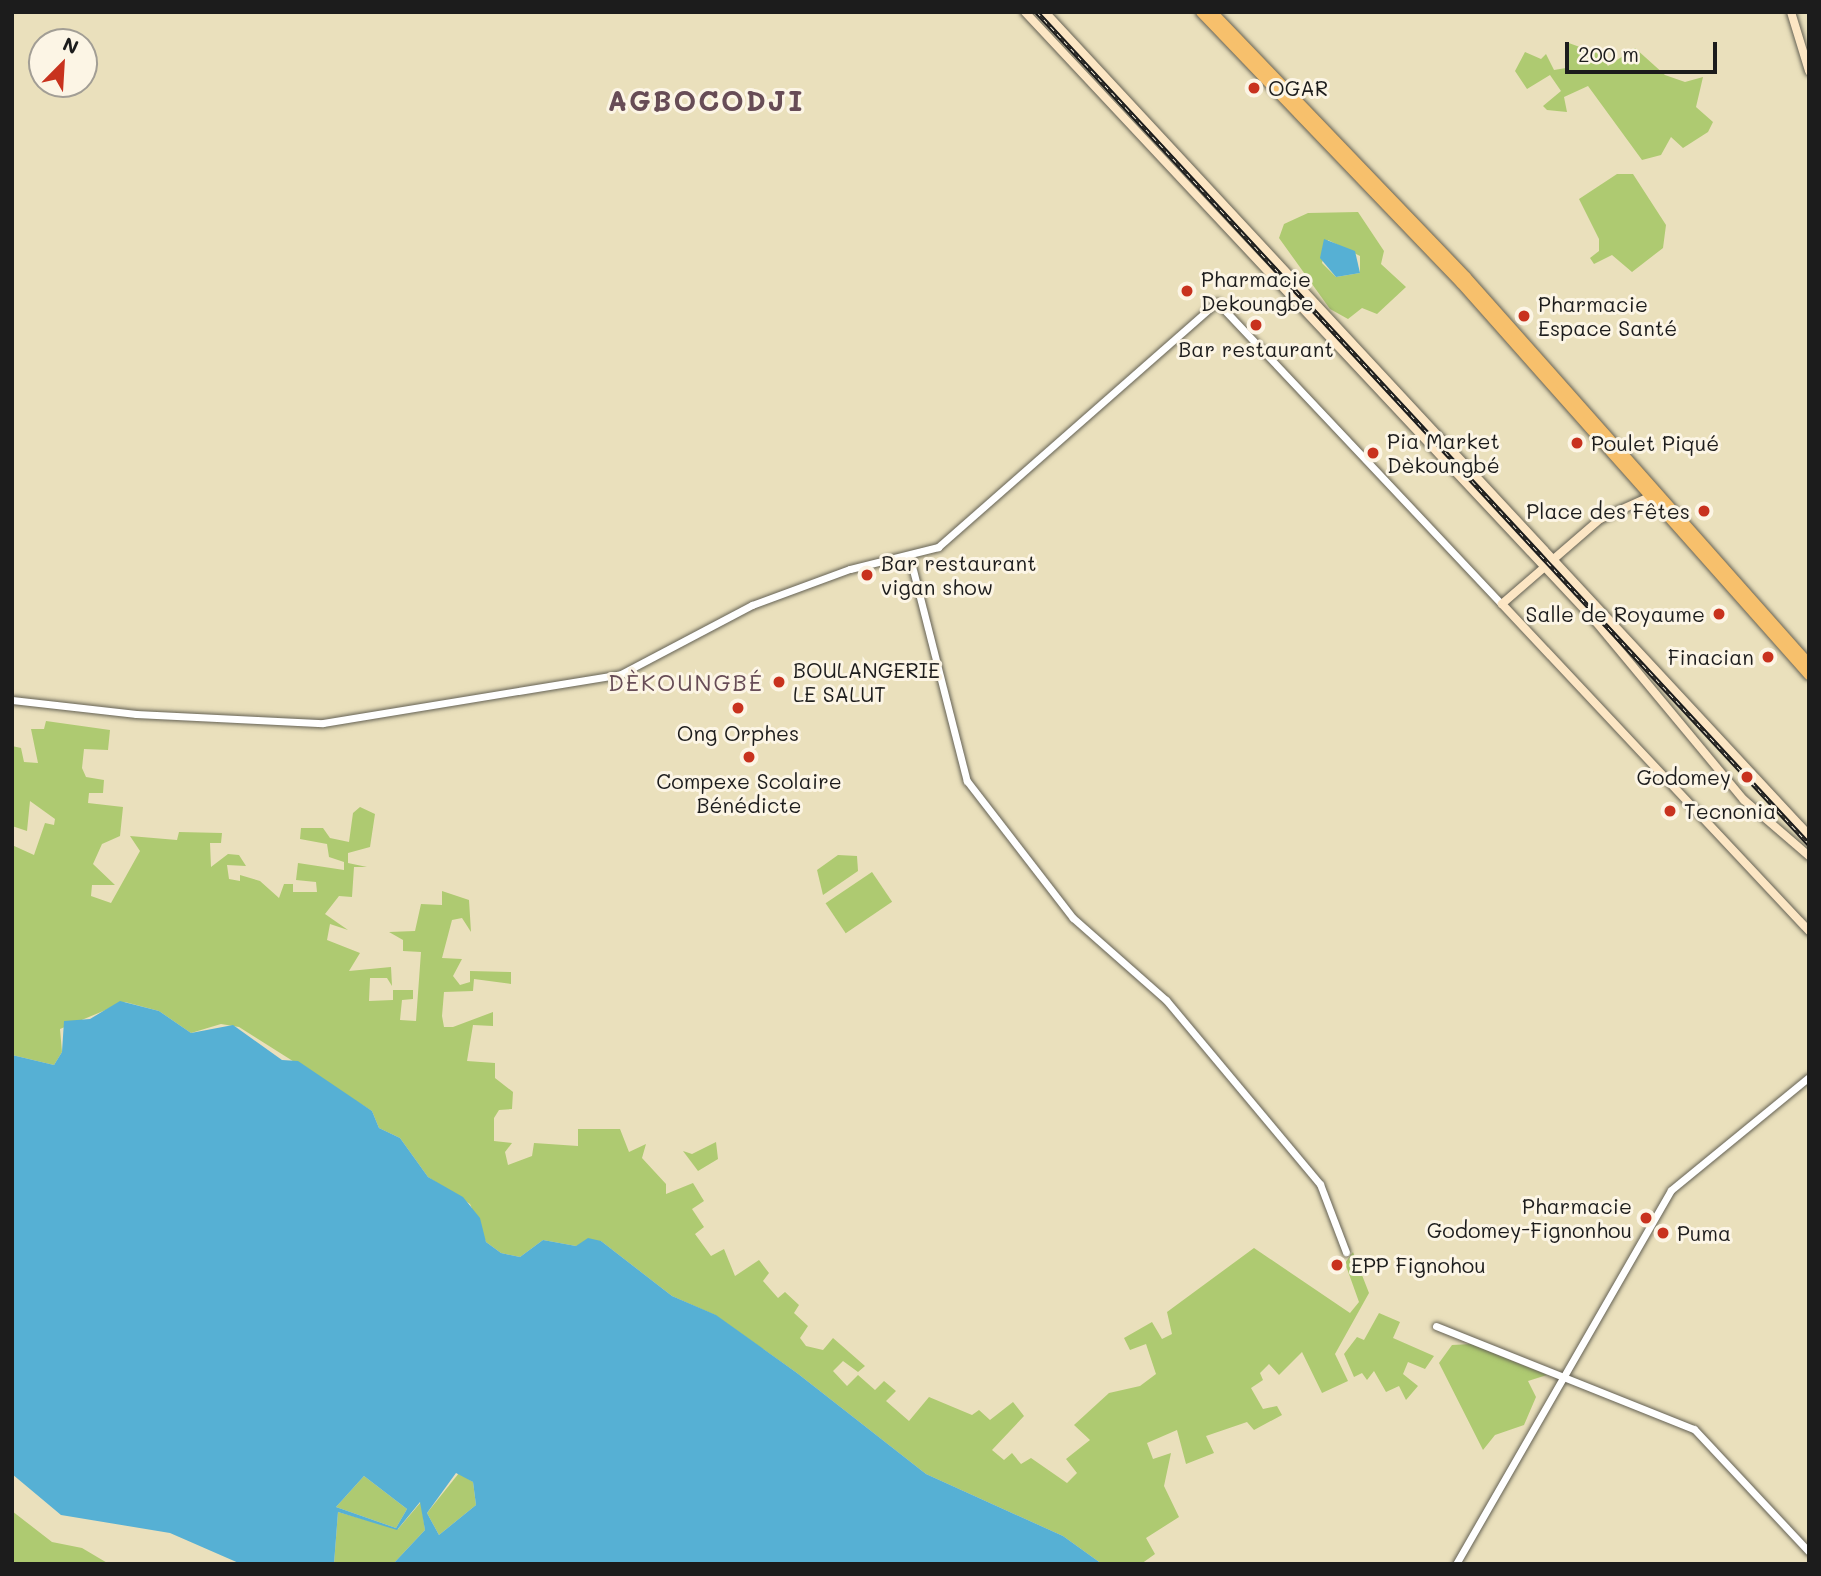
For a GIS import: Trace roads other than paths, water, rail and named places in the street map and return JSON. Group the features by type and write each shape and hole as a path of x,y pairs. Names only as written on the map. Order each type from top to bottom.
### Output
{"highway":[{"path":"1202,12 1461,283 1809,675"},
{"path":"1212,12 1466,277 1652,496 1809,664"}],"main road":[{"path":"1025,12 1543,565 1676,712 1697,748 1744,800 1809,856"},
{"path":"1045,12 1809,835"},
{"path":"1791,12 1809,72"},
{"path":"1652,496 1600,519 1551,558 1502,604 1809,931"}],"street":[{"path":"12,700 310,723 514,694 621,674 752,605 850,569 910,558 957,532 1217,302 1502,604"},
{"path":"910,558 967,781 1073,918 1166,1000 1320,1184 1346,1252"},
{"path":"1456,1564 1679,1180 1809,1077"},
{"path":"1436,1326 1694,1429 1809,1552"}],"water":[{"path":"1324,239 1355,251 1360,273 1336,277 1320,258"},
{"path":"120,1001 159,1011 191,1033 233,1025 282,1060 298,1061 372,1111 379,1128 400,1138 428,1177 463,1197 480,1218 486,1242 501,1253 520,1257 543,1240 576,1246 588,1238 601,1241 672,1296 716,1315 797,1373 926,1474 1063,1536 1102,1564 393,1564 425,1530 420,1502 397,1530 338,1512 334,1564 241,1564 170,1533 61,1515 12,1474 12,1055 54,1065 62,1052 64,1021 90,1019","holes":["456,1473 473,1482 476,1505 439,1535 427,1513","364,1476 407,1509 396,1528 336,1507"]}],"railway":[{"path":"1037,12 1809,844"}],"place":[{"name":"OGAR","path":"1254,88"},
{"name":"Pharmacie Dekoungbe","path":"1187,291"},
{"name":"Pharmacie Espace Santé","path":"1524,316"},
{"name":"Bar restaurant","path":"1256,325"},
{"name":"Poulet Piqué","path":"1577,443"},
{"name":"Pia Market Dèkoungbé","path":"1373,453"},
{"name":"Place des Fêtes","path":"1704,511"},
{"name":"Bar restaurant vigan show","path":"867,575"},
{"name":"Salle de Royaume","path":"1719,614"},
{"name":"Finacian","path":"1768,657"},
{"name":"BOULANGERIE LE SALUT","path":"779,682"},
{"name":"Ong Orphes","path":"738,708"},
{"name":"Compexe Scolaire Bénédicte","path":"749,757"},
{"name":"Godomey","path":"1747,777"},
{"name":"Tecnonia","path":"1670,811"},
{"name":"Pharmacie Godomey-Fignonhou","path":"1646,1218"},
{"name":"Puma","path":"1663,1233"},
{"name":"EPP Fignohou","path":"1337,1265"}],"district":[{"name":"AGBOCODJI","path":"706,100"},
{"name":"DÈKOUNGBÉ","path":"686,682"}]}
